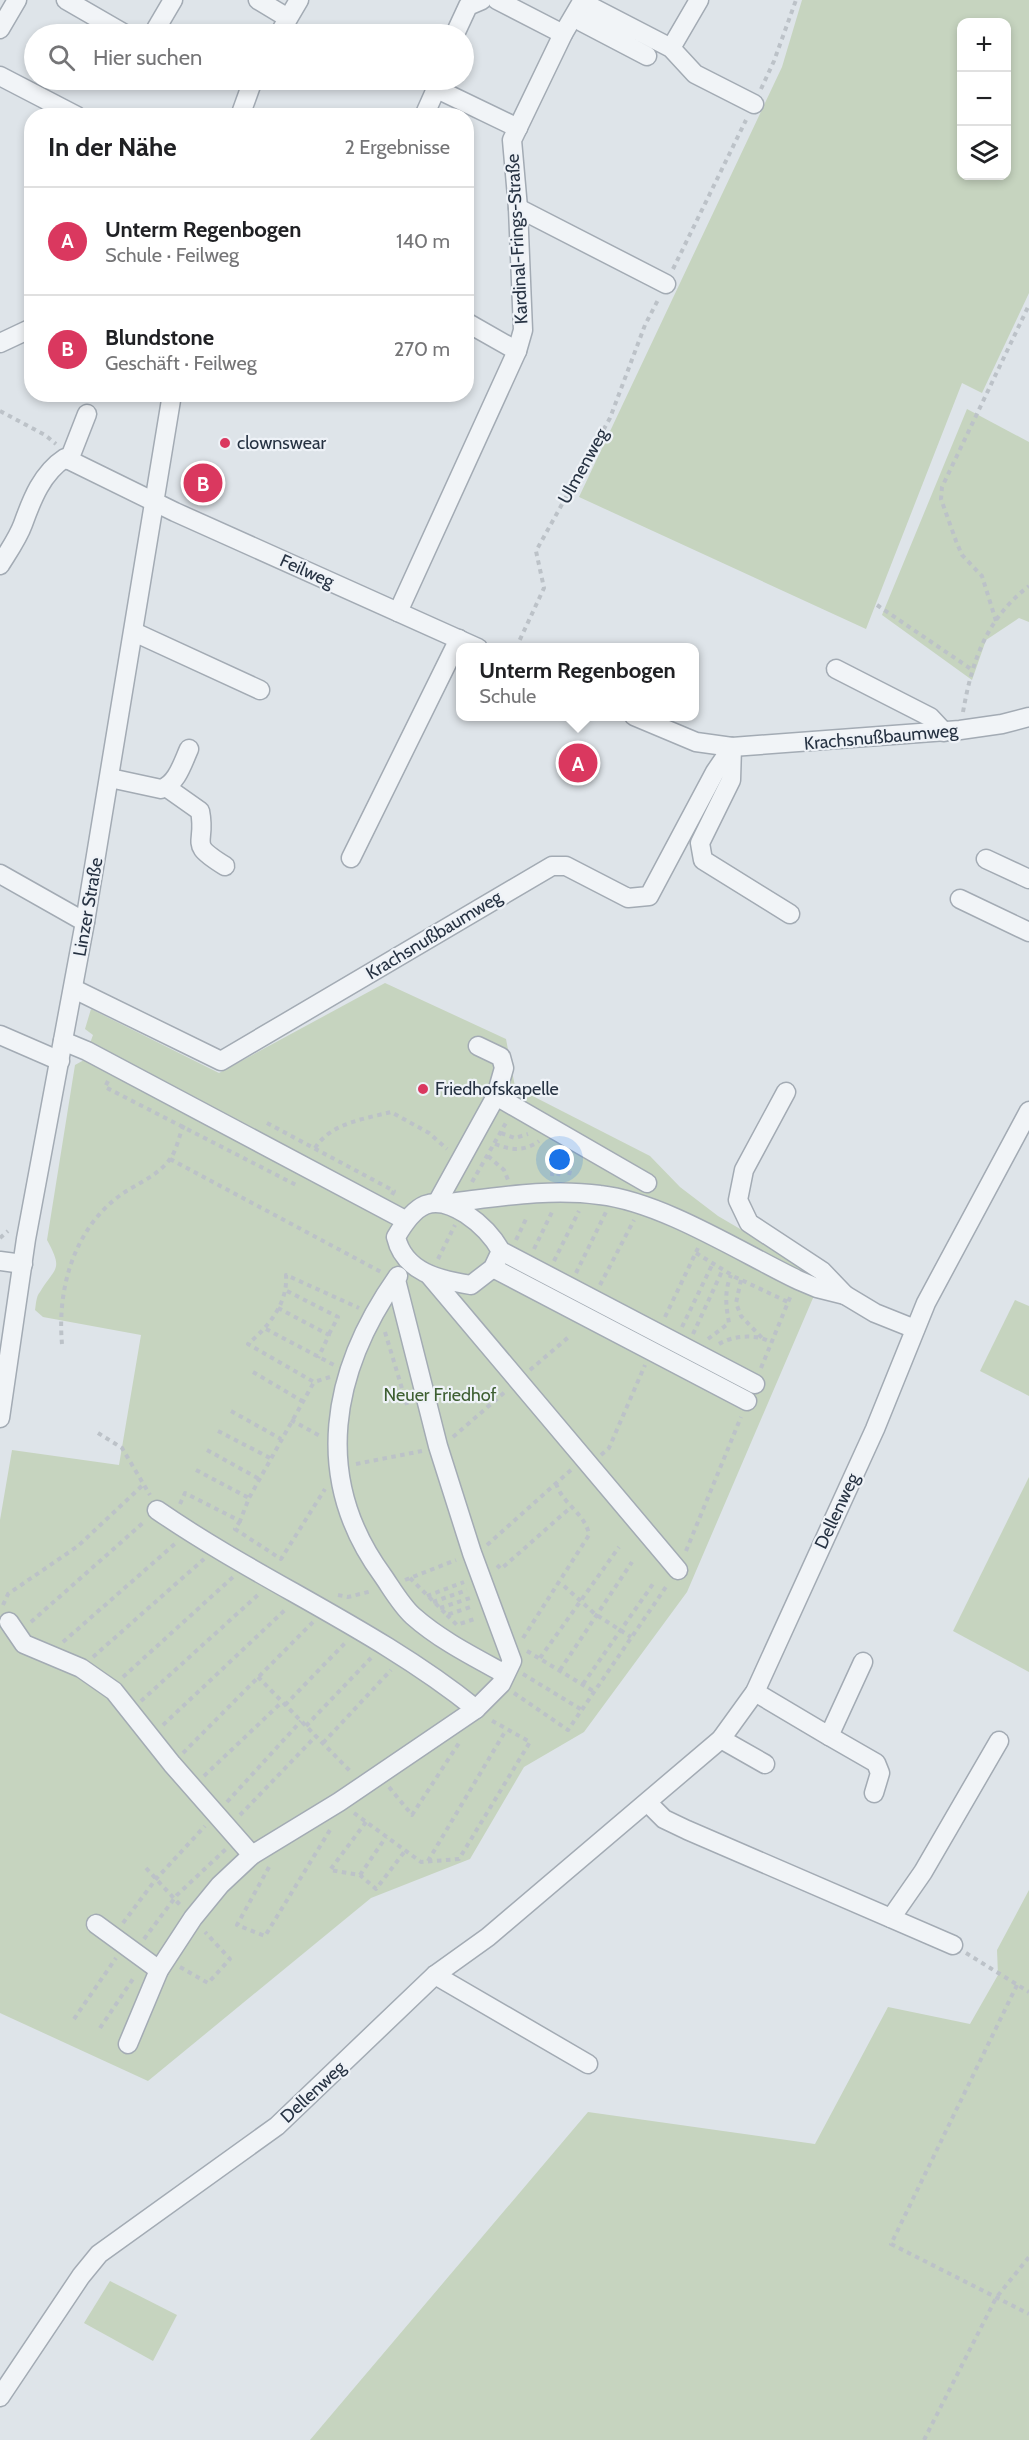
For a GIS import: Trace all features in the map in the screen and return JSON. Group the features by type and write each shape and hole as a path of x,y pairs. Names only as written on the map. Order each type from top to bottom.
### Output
{"street":[{"path":"0,29 17,0"},
{"path":"66,0 108,24"},
{"path":"159,24 172,0"},
{"path":"258,0 288,18"},
{"path":"285,24 299,0"},
{"path":"460,24 468,6 482,0"},
{"path":"497,0 563,34"},
{"path":"671,48 699,0"},
{"path":"647,56 582,22 583,1 671,48 695,74 754,104"},
{"name":"Kardinal-Frings-Straße","path":"398,612 517,351 523,330 518,208 512,140 563,34 583,1"},
{"path":"0,76 24,88"},
{"path":"27,90 62,108"},
{"path":"243,108 249,90"},
{"path":"428,108 436,90"},
{"path":"450,90 518,128"},
{"path":"518,208 666,284"},
{"path":"474,327 517,351"},
{"path":"0,343 24,332"},
{"name":"Linzer Straße","path":"0,1418 23,1264 74,989 156,503 171,402"},
{"path":"0,565 23,525 27,509 51,467 67,459 87,414"},
{"name":"Feilweg","path":"67,459 156,503 467,643"},
{"path":"134,632 260,690"},
{"path":"457,643 459,639"},
{"path":"351,858 456,645"},
{"path":"836,669 930,717 952,731"},
{"name":"Krachsnußbaumweg","path":"74,989 221,1061 552,866 566,866 628,898 649,896 714,772 732,747 952,731 1002,724 1029,717"},
{"path":"644,721 696,742 732,747 730,780 700,843 703,860 790,914"},
{"path":"166,788 177,775 189,749"},
{"path":"110,778 161,789 166,788 200,811 202,820 199,846 203,852 225,866"},
{"path":"986,859 1029,879"},
{"path":"0,874 85,922"},
{"path":"960,899 1029,932"},
{"path":"0,1035 60,1061"},
{"path":"63,1041 87,1051 405,1220"},
{"path":"452,1204 458,1160 496,1096 504,1068 501,1057 478,1046"},
{"path":"786,1092 744,1170 738,1200 749,1223 822,1271 845,1294 875,1313 915,1329"},
{"path":"496,1096 647,1183"},
{"name":"Dellenweg","path":"0,2397 81,2276 99,2254 277,2126 435,1975 488,1937 721,1739 754,1692 875,1429 926,1304 1029,1111"},
{"path":"678,1570 430,1276 408,1262 396,1237 405,1220 424,1205 452,1204 510,1196 568,1193 612,1198 642,1204 798,1280 845,1294"},
{"path":"452,1204 480,1223 504,1253 593,1299 654,1340 692,1351 751,1392"},
{"path":"430,1276 474,1285 493,1268 504,1253"},
{"path":"0,1261 23,1264"},
{"path":"408,1262 377,1312 348,1372 336,1427 337,1468 348,1514 372,1561 412,1615 454,1646 507,1671"},
{"path":"493,1268 654,1340 751,1392"},
{"path":"396,1280 438,1446 477,1551 507,1671"},
{"path":"164,1515 188,1532 299,1596 326,1602 357,1631 445,1684 476,1709"},
{"path":"13,1628 24,1644 81,1668 111,1689 172,1764 252,1855"},
{"path":"829,1736 863,1662"},
{"path":"128,2044 141,1957 193,1918 220,1885 252,1855 339,1802 476,1709 507,1671"},
{"path":"754,1692 876,1763 880,1773 874,1792"},
{"path":"721,1739 765,1764"},
{"path":"891,1918 923,1872 999,1742"},
{"path":"648,1803 664,1819 687,1830 953,1945"},
{"path":"96,1924 141,1957"},
{"path":"435,1975 588,2064"}],"path":[{"name":"Ulmenweg","path":"518,643 544,588 536,551 610,418 645,325 774,61 796,0"},
{"path":"996,621 982,576 962,555 941,499 942,487 1029,305"},
{"path":"0,411 45,435 57,445 67,459"},
{"path":"952,731 971,669 996,621 1029,586"},
{"path":"877,604 971,669"},
{"path":"105,1087 304,1190"},
{"path":"430,1276 452,1204 488,1156 515,1107"},
{"path":"305,1167 322,1136 343,1125 391,1112 429,1133 458,1160"},
{"path":"62,1344 60,1320 65,1278 84,1234 105,1208 149,1178 170,1159 183,1127"},
{"path":"495,1144 515,1150 523,1149 537,1143 551,1127"},
{"path":"568,1193 558,1170 567,1148 576,1141"},
{"path":"547,1275 568,1193 569,1167 575,1155 576,1141"},
{"path":"488,1156 504,1170 510,1196"},
{"path":"170,1159 396,1280"},
{"path":"570,1287 612,1198"},
{"path":"593,1299 642,1204"},
{"path":"527,1264 552,1212"},
{"path":"504,1253 527,1217"},
{"path":"172,1764 258,1677 326,1602 390,1586 477,1551 556,1484 609,1448 654,1340 705,1234"},
{"path":"696,1253 731,1275 788,1302"},
{"path":"692,1351 713,1263"},
{"path":"692,1351 723,1269"},
{"path":"314,1382 248,1344 266,1329 278,1308 287,1291 286,1275 377,1312 408,1407"},
{"path":"692,1351 729,1323 725,1303 726,1286 731,1275"},
{"path":"741,1280 736,1303 741,1317 762,1338 771,1342"},
{"path":"507,1671 568,1730 678,1570 798,1280"},
{"path":"287,1291 338,1317 318,1358"},
{"path":"278,1308 329,1335"},
{"path":"266,1329 348,1372"},
{"path":"518,1381 571,1335"},
{"path":"692,1351 714,1349 729,1338 762,1338"},
{"path":"253,1372 302,1401"},
{"path":"289,1567 281,1559 235,1529 249,1498 314,1382 348,1372"},
{"path":"231,1411 281,1439"},
{"path":"291,1420 337,1445"},
{"path":"218,1431 272,1459"},
{"path":"98,1433 123,1448 164,1515"},
{"path":"419,1440 422,1451"},
{"path":"207,1450 261,1480"},
{"path":"196,1470 249,1498"},
{"path":"145,1484 78,1546 8,1594 2,1606 13,1628 164,1515 185,1492 240,1521"},
{"path":"521,1641 589,1535 587,1525 559,1496 556,1484"},
{"path":"281,1559 323,1494"},
{"path":"477,1551 501,1569 570,1508"},
{"path":"48,1656 188,1532"},
{"path":"540,1658 619,1547"},
{"path":"81,1668 216,1548"},
{"path":"560,1670 595,1614 632,1562"},
{"path":"111,1689 247,1565"},
{"path":"410,1578 458,1625 483,1616"},
{"path":"427,1596 471,1580"},
{"path":"130,1711 274,1581"},
{"path":"583,1684 653,1584"},
{"path":"564,1586 595,1614 631,1637"},
{"path":"434,1602 474,1588"},
{"path":"150,1737 299,1596"},
{"path":"440,1608 476,1596"},
{"path":"447,1615 479,1604"},
{"path":"192,1787 357,1631"},
{"path":"306,1726 382,1646"},
{"path":"507,1671 518,1646 594,1691"},
{"path":"323,1743 402,1659"},
{"path":"507,1671 582,1710"},
{"path":"258,1677 323,1743 372,1780 412,1815 461,1740"},
{"path":"339,1802 421,1862 459,1859 530,1742 506,1730 476,1709"},
{"path":"428,1862 506,1730"},
{"path":"100,2028 177,1896 316,1736"},
{"path":"366,1822 330,1870 360,1875 376,1889 405,1851"},
{"path":"271,1844 274,1857 237,1925 265,1936 333,1826"},
{"path":"360,1875 386,1837"},
{"path":"953,1945 1029,1992"},
{"path":"74,2019 141,1957"},
{"path":"1017,1985 891,2244 1029,2314"},
{"path":"924,2440 996,2298 1029,2257"}],"green space":[{"path":"802,0 1029,0 1029,293 982,393 962,383 866,629 579,497 782,67"},
{"path":"967,409 1029,442 1029,622 1019,618 986,640 972,680 882,615"},
{"name":"Neuer Friedhof","path":"385,983 506,1039 515,1087 650,1156 680,1187 718,1216 822,1277 687,1592 584,1732 524,1767 470,1859 371,1898 148,2081 0,2013 0,1520 12,1450 119,1465 141,1335 43,1317 35,1310 37,1298 53,1273 56,1263 47,1240 75,1065 84,1060 93,1035 85,1029 91,1009 219,1073"},
{"path":"1015,1300 1029,1306 1029,1396 980,1371"},
{"path":"1029,1477 1029,1672 953,1631"},
{"path":"1029,1890 1029,2440 310,2440 588,2112 815,2144 888,2007 970,2024 998,1975 997,1950"},
{"path":"110,2281 177,2315 153,2361 84,2323"}],"place":[{"name":"clownswear","path":"225,443"},
{"name":"Blundstone","path":"203,483"},
{"name":"Unterm Regenbogen","path":"578,763"},
{"name":"Friedhofskapelle","path":"423,1089"}]}
